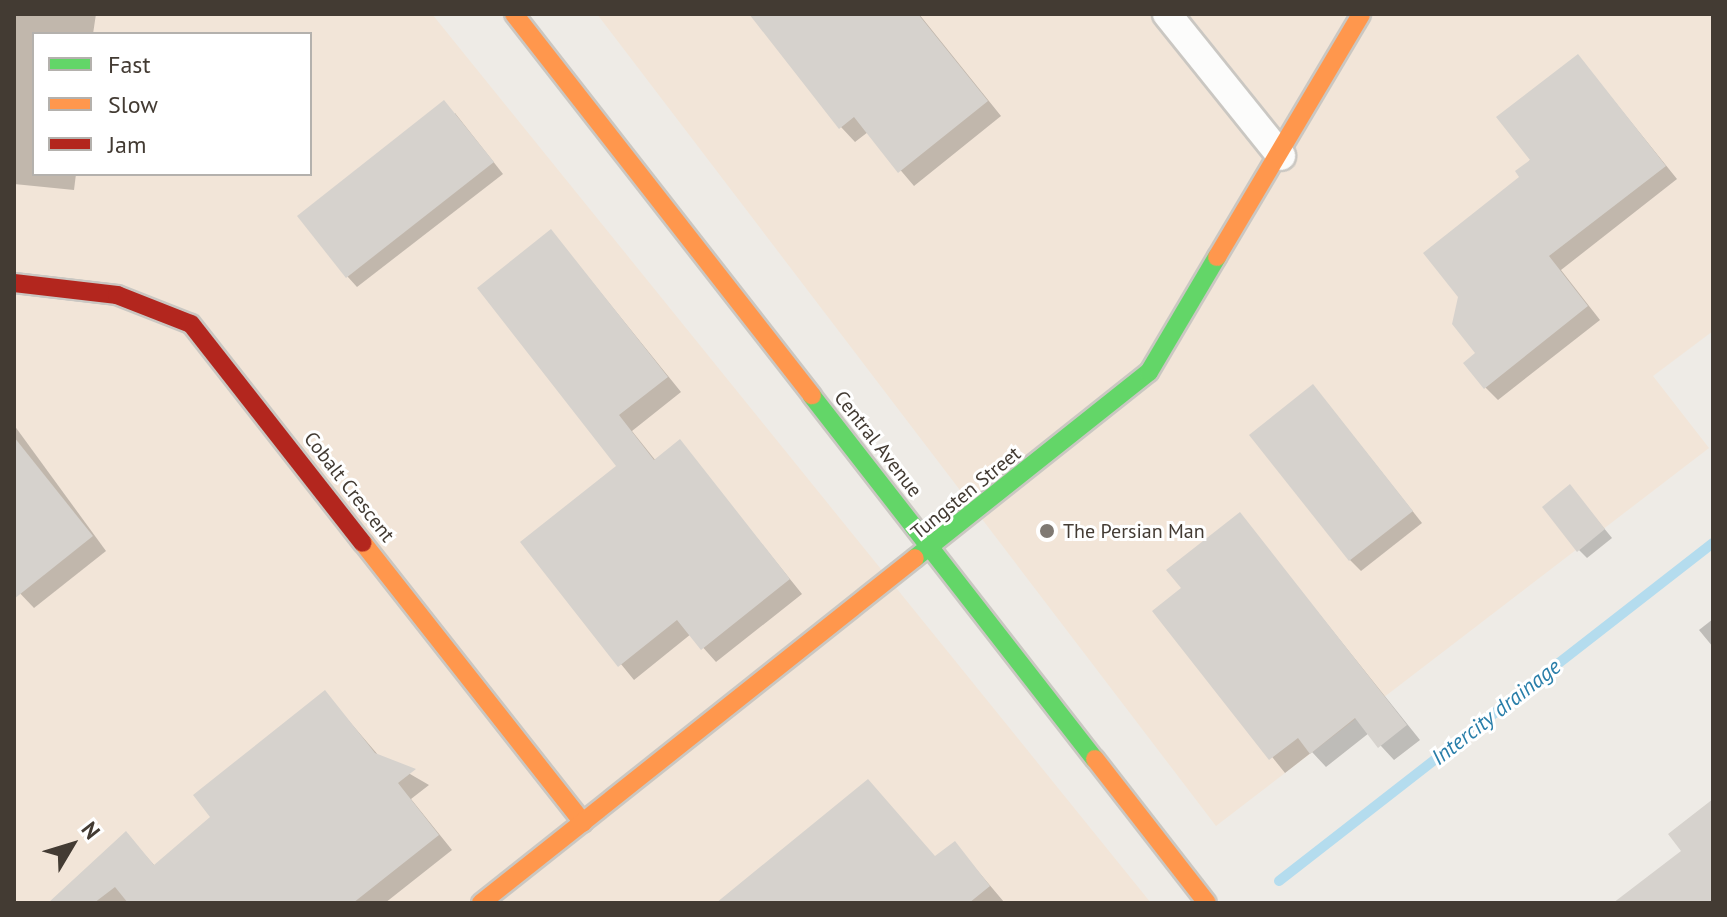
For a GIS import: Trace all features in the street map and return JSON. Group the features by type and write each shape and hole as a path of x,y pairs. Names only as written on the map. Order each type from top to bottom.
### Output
{"street":[{"name":"Central Avenue","path":"514,14 1207,903"},
{"path":"1167,14 1281,156"},
{"name":"Tungsten Street","path":"481,903 933,549 1149,372 1281,156 1361,14"},
{"name":"Cobalt Crescent","path":"14,283 117,295 191,324 583,823"}],"shaded area":[{"path":"14,14 432,14 1151,903 14,903"},
{"path":"597,14 1713,14 1713,331 1653,376 1709,448 1216,826"}],"building":[{"path":"749,14 918,14 988,101 898,173 854,117 839,129"},
{"path":"1578,54 1666,166 1549,256 1588,306 1484,389 1463,363 1475,353 1452,324 1458,297 1423,253 1519,177 1515,171 1530,160 1496,117"},
{"path":"444,100 494,162 346,278 297,216"},
{"path":"551,229 668,377 619,415 654,460 680,439 790,579 701,650 677,620 618,667 520,542 616,466 477,288"},
{"path":"1313,384 1413,511 1349,561 1249,435"},
{"path":"14,437 93,536 14,599"},
{"path":"1570,484 1605,529 1577,552 1542,507"},
{"path":"1240,512 1407,725 1378,748 1355,718 1310,754 1298,738 1269,760 1152,611 1181,588 1166,570"},
{"path":"325,690 375,753 416,769 398,783 439,835 353,903 128,903 115,887 94,903 48,903 126,831 154,865 210,817 193,795"},
{"path":"868,779 935,856 955,841 990,886 969,903 716,903"},
{"path":"1713,799 1713,903 1613,903 1681,851 1668,834"}],"waterway":[{"name":"Intercity drainage","path":"1279,881 1713,543"}],"traffic: fast":[{"path":"915,558 1149,372 1217,257"},
{"path":"812,396 1095,759"}],"traffic: slow":[{"path":"514,14 812,396"},
{"path":"1217,257 1361,14"},
{"path":"363,543 583,823"},
{"path":"481,903 915,558"},
{"path":"1095,759 1207,903"}],"traffic: jam":[{"path":"14,283 117,295 191,324 363,543"}],"place":[{"name":"The Persian Man","path":"1047,531"}]}
